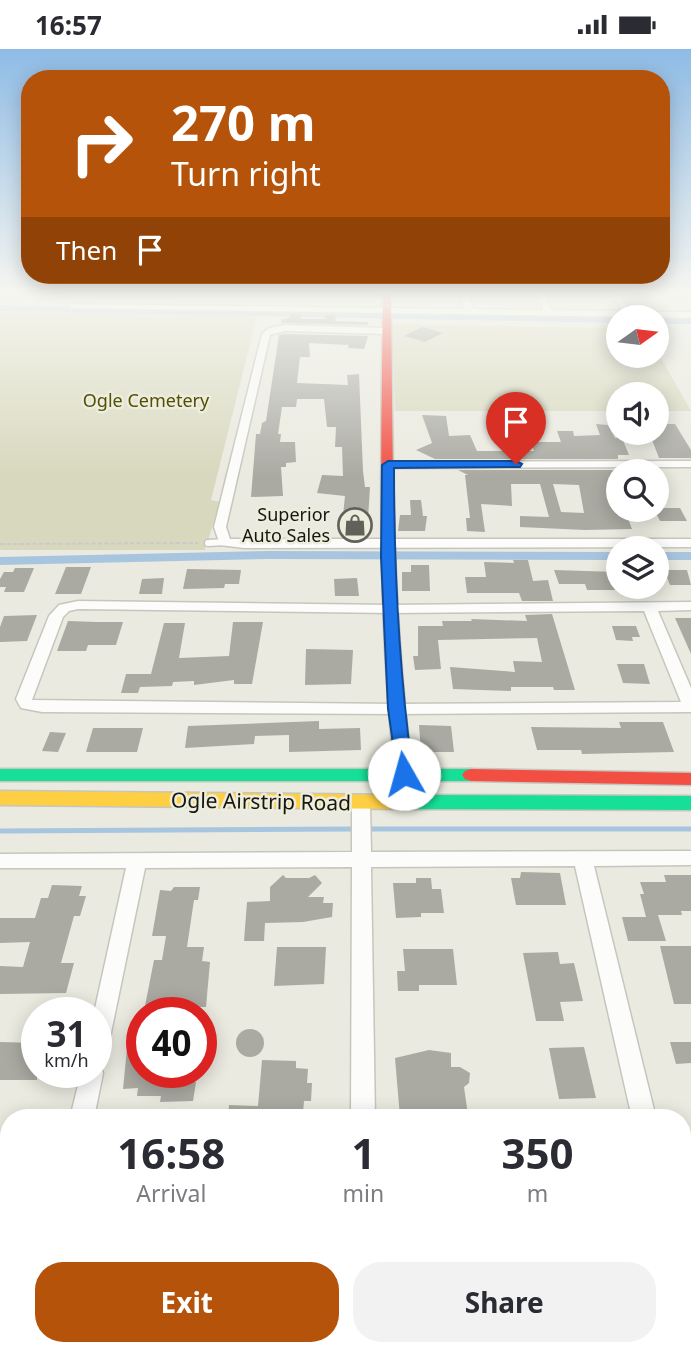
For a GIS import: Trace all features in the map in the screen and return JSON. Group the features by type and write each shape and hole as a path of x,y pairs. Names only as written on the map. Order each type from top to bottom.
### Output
{"street":[{"path":"261,354 220,527 225,542 388,550 691,543"},
{"path":"386,354 388,550 396,709 404,774"},
{"path":"388,465 691,464"},
{"path":"650,607 691,706 396,709 42,707 27,704 24,699 56,616 70,607 391,609 691,606"},
{"name":"Ogle Airstrip Road","path":"0,775 404,774 691,779"},
{"name":"Ogle Airstrip Road","path":"0,798 360,807 691,803"},
{"path":"360,807 363,1109"},
{"path":"0,861 137,861 360,852 583,860 691,858"},
{"path":"583,860 642,1109"},
{"path":"108,997 137,861"},
{"path":"84,1109 89,1088"}],"lane":[{"path":"208,543 225,542"}],"path":[{"path":"0,544 208,543"}],"green space":[{"name":"Ogle Cemetery","path":"0,354 248,354 211,500 220,502 205,550 0,550"},
{"path":"393,354 606,354 606,368 667,368 691,411 669,411 669,382 606,382 606,411 395,411"}],"building":[{"path":"276,354 310,354 310,357 300,357 297,383 348,385 347,375 359,374 363,471 365,487 370,487 367,535 341,535 345,496 317,493 322,475 343,476 342,447 335,447 336,427 327,427 324,399 297,399 296,407 282,407 278,434 281,434 280,442 295,442 296,462 286,463 286,467 281,467 283,496 251,497 256,434 260,434 262,423 266,421"},
{"path":"422,415 446,416 449,436 470,435 477,451 534,451 531,442 561,442 557,431 573,431 574,436 600,435 596,424 606,425 606,445 625,445 629,455 618,455 618,459 435,459 416,450 432,443"},
{"path":"669,424 675,424 691,450 691,458 659,458 654,445 669,445"},
{"path":"458,470 606,470 606,522 629,522 632,529 520,527 520,516 549,517 540,484 511,484 512,506 481,504 485,532 467,531 466,518 470,518 465,475 468,475","holes":["553,484 579,485 584,513 561,512"]},
{"path":"410,500 421,500 423,516 427,516 425,531 398,531 400,515 411,515"},
{"path":"669,508 680,508 687,521 669,521"},
{"path":"513,560 528,560 533,581 548,580 553,601 522,601 519,593 467,593 465,577 486,577 484,562 514,563"},
{"path":"411,565 429,565 430,591 402,591 402,572 411,572"},
{"path":"66,567 91,567 81,594 55,594"},
{"path":"15,568 34,568 24,592 4,592 6,587 0,587 0,579 4,572 13,572"},
{"path":"187,569 241,570 239,584 225,584 224,588 183,589"},
{"path":"554,570 606,572 606,590 587,590 585,584 559,584"},
{"path":"669,570 687,570 691,585 670,585"},
{"path":"164,578 162,594 139,594 142,579"},
{"path":"357,578 359,596 335,596 334,579"},
{"path":"552,614 575,690 554,690 553,687 511,687 511,691 453,689 450,667 515,672 513,661 542,662 537,638 438,640 441,669 415,670 413,656 418,656 418,626 443,626 442,621 472,621 471,619 527,621 525,615"},
{"path":"37,615 27,641 0,642 0,627 4,616"},
{"path":"675,618 691,618 691,654"},
{"path":"68,621 123,622 116,645 88,645 86,651 57,651"},
{"path":"233,622 263,622 252,684 234,684 234,680 194,685 194,681 173,682 172,686 140,687 138,693 121,693 126,674 151,674 164,623 185,623 179,658 229,656"},
{"path":"612,626 636,626 640,637 632,637 633,641 616,640"},
{"path":"306,649 353,650 351,684 305,685"},
{"path":"617,664 644,664 650,684 623,683"},
{"path":"319,721 319,729 360,728 361,750 289,752 289,735 255,736 254,744 185,748 188,726"},
{"path":"619,722 663,722 674,752 582,754 581,750 537,750 531,727 621,728"},
{"path":"419,725 451,726 454,752 421,752"},
{"path":"93,728 143,728 137,752 86,752"},
{"path":"50,732 66,733 58,752 42,751"},
{"path":"521,872 560,873 566,905 516,905 511,878 520,878"},
{"path":"283,875 286,878 309,878 315,875 322,883 308,897 324,897 323,903 333,903 332,917 303,922 265,923 264,941 244,941 247,902 270,901 270,887"},
{"path":"664,875 691,875 691,911 681,911 682,915 658,915 666,941 628,941 622,917 646,917 640,882 666,882"},
{"path":"416,878 431,878 432,889 441,889 444,913 421,913 421,917 396,918 393,883 416,883"},
{"path":"52,885 82,886 79,896 86,896 80,916 74,916 61,963 74,963 66,993 0,994 0,966 23,967 30,942 0,943 0,918 35,918 41,898 48,898"},
{"path":"174,887 200,887 198,900 194,900 187,947 204,947 202,961 210,962 207,997 147,997 154,960 162,960 166,936 152,936 160,890 171,891"},
{"path":"660,946 691,946 691,1004 674,1004"},
{"path":"277,947 326,947 324,984 274,986"},
{"path":"403,949 453,949 457,985 419,985 419,991 398,991 397,971 405,971"},
{"path":"558,952 560,964 574,963 583,1001 560,1002 564,1021 536,1021 523,953"},
{"path":"250,1029 260,1033 264,1043 260,1053 250,1057 240,1053 236,1043 240,1033"},
{"path":"0,1042 21,1043 21,1080 0,1080"},
{"path":"670,1042 691,1042 691,1063 676,1064"},
{"path":"584,1047 596,1098 559,1099 549,1048"},
{"path":"429,1050 451,1053 451,1067 460,1067 470,1073 469,1083 464,1087 467,1109 399,1109 395,1058"},
{"path":"126,1059 126,1088 138,1088 123,1089"},
{"path":"262,1060 296,1061 296,1068 308,1069 307,1083 312,1083 311,1101 304,1101 303,1109 229,1109 229,1105 258,1106"},
{"path":"138,1088 195,1088 193,1101 160,1102 161,1096 137,1096"}],"waterway":[{"path":"0,561 267,555 606,556"},
{"path":"669,556 691,556"},
{"path":"0,831 356,829"},
{"path":"365,829 691,829"}],"traffic: fast":[{"path":"0,775 471,775"},
{"path":"406,802 691,803"}],"traffic: slow":[{"path":"0,798 406,802"}],"traffic: jam":[{"path":"387,354 387,557 396,709 404,774"},
{"path":"471,775 691,779"}],"place":[{"name":"Superior Auto Sales","path":"355,525"}],"route":[{"path":"404,774 396,709 387,557 388,465 516,464"}]}
